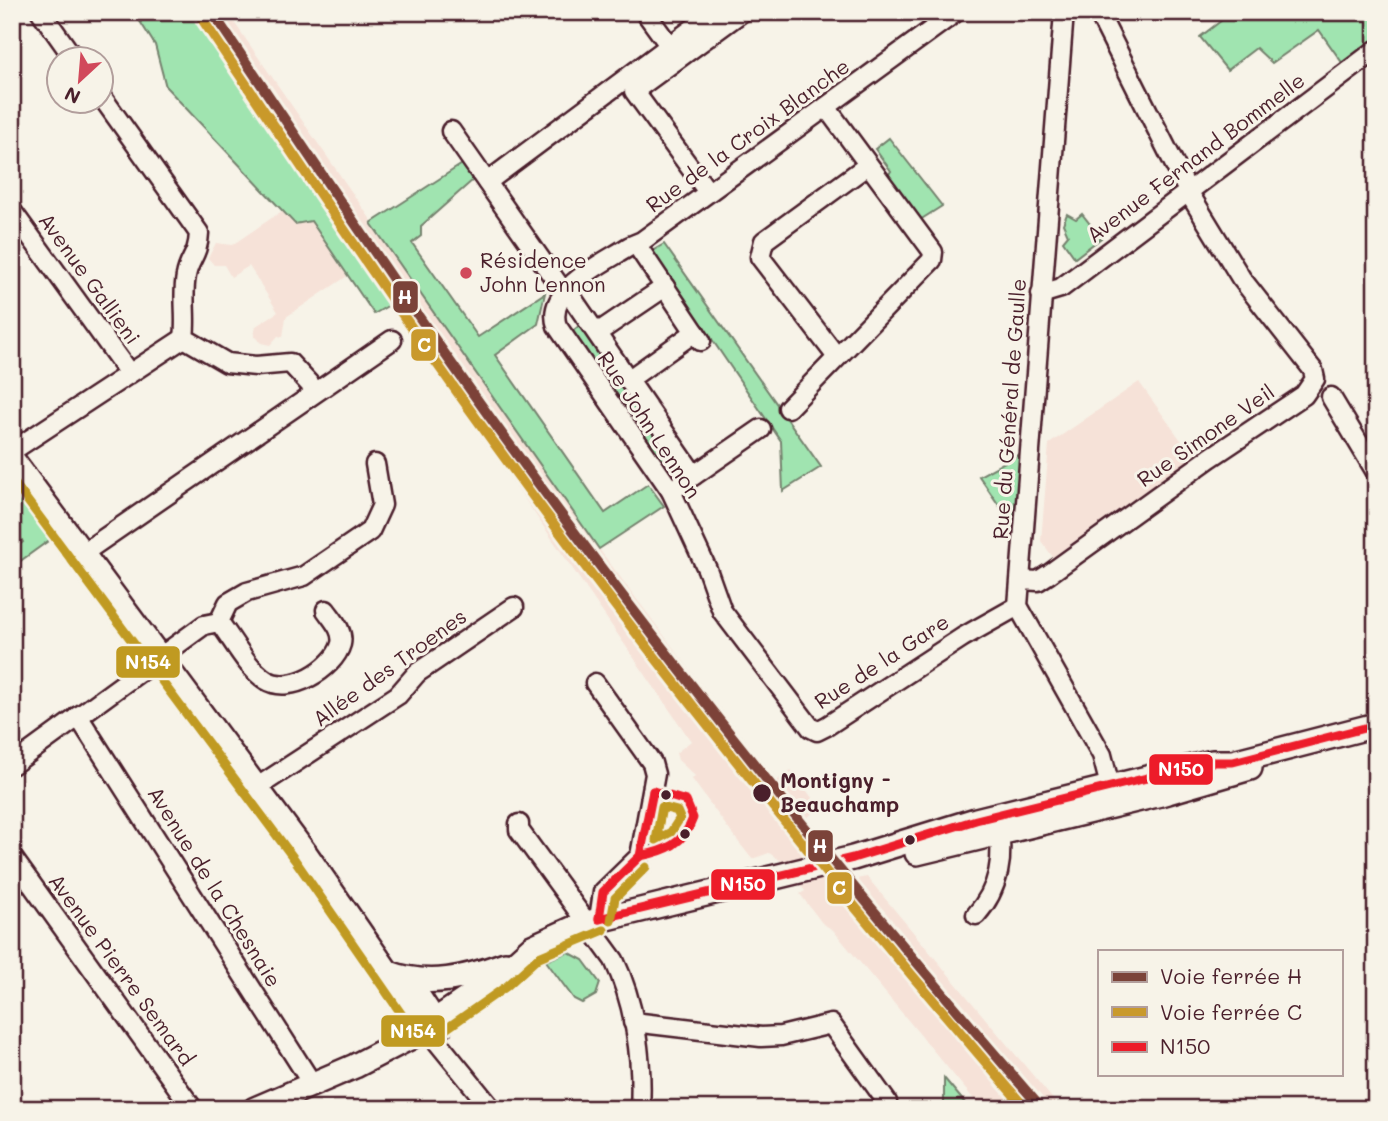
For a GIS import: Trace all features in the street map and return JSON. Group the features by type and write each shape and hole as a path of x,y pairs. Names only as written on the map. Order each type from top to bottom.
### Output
{"main road":[{"path":"12,459 429,1018"},
{"path":"1113,796 1212,762 1233,762 1376,725"},
{"path":"311,1082 355,1066 500,976 532,947 593,921 845,866 997,824 1113,796 1224,777 1273,759 1376,733"},
{"path":"401,983 439,981 489,970 515,960"},
{"path":"255,1109 311,1082 399,1029 429,1018 489,970"},
{"path":"399,1029 401,983"}],"street":[{"path":"41,12 65,46"},
{"path":"645,12 669,46"},
{"path":"486,182 715,12"},
{"path":"708,192 634,91 742,12"},
{"name":"Rue de la Croix Blanche","path":"565,290 708,192 956,12"},
{"name":"Rue du Général de Gaulle","path":"1018,606 1064,12"},
{"name":"Rue Simone Veil","path":"1021,580 1038,581 1049,574 1311,388 1313,370 1249,288 1189,193 1098,12"},
{"name":"Avenue Fernand Bommelle","path":"1041,294 1061,288 1375,51"},
{"path":"788,408 932,260 933,252 826,107"},
{"path":"12,451 184,338 186,326 182,303 186,272 198,251 199,233 116,116"},
{"path":"451,131 597,333 694,475"},
{"path":"837,357 760,257 759,248 764,241 868,165"},
{"name":"Avenue Gallieni","path":"12,211 129,373"},
{"path":"628,380 698,336 636,243"},
{"path":"597,333 665,287"},
{"name":"Rue John Lennon","path":"565,290 554,306 557,326 671,491 707,569 722,611 781,692"},
{"path":"184,338 227,363 256,366 290,363 316,391"},
{"path":"83,553 392,341"},
{"path":"1331,397 1376,472"},
{"path":"671,491 761,429"},
{"path":"219,622 228,603 247,592 304,576 370,531 382,505 374,464"},
{"path":"1018,606 1102,755 1113,796"},
{"name":"Rue de la Gare","path":"781,692 807,724 817,731 997,616 1018,606"},
{"name":"Allée des Troenes","path":"256,788 398,695 417,673 514,607"},
{"path":"219,622 256,671 268,682 285,686 298,682 327,664 341,644 340,630 326,610"},
{"path":"12,765 159,656 204,625 219,622"},
{"path":"593,921 603,892 640,856 655,774 652,763 595,683"},
{"name":"Avenue de la Chesnaie","path":"78,716 311,1082"},
{"path":"519,824 519,830 593,921 625,981 645,1105"},
{"path":"976,915 994,890 998,873 997,824"},
{"name":"Avenue Pierre Semard","path":"12,857 193,1109"},
{"path":"429,1018 450,1055 492,1109"},
{"path":"633,1022 761,1037 793,1034 831,1024 883,1106"}],"shaded area":[{"path":"190,12 227,12 599,549 726,718 774,779 778,780 791,770 819,807 807,818 825,843 856,879 867,877 1061,1109 982,1109 833,930 822,923 800,894 805,891 780,860 769,853 752,859 692,779 695,776 678,760 676,753 691,741"},
{"path":"304,196 355,271 286,317 283,337 278,336 270,345 261,343 254,336 256,326 278,312 249,266 231,277 224,265 214,265 208,258 216,243 232,245"},
{"path":"1139,382 1193,457 1053,557 1041,541 1049,444"}],"green space":[{"path":"134,12 190,12 391,304 374,314 311,221 295,224 166,87 155,45"},
{"path":"1221,12 1376,12 1376,51 1348,71 1319,30 1272,63 1256,48 1227,70 1200,37 1226,17"},
{"path":"889,138 942,206 920,220 887,177 891,171 875,149"},
{"path":"470,159 481,173 421,226 421,236 412,243 478,337 545,293 538,324 495,355 605,513 648,484 664,506 599,549 371,223"},
{"path":"1067,214 1076,219 1082,214 1101,238 1075,258 1063,241 1068,235 1063,224"},
{"path":"664,244 821,467 783,491 781,441 652,251"},
{"path":"585,321 675,451 659,462 569,334"},
{"path":"1023,452 1017,526 1013,526 979,476"},
{"path":"14,479 55,536 12,567 12,544 15,548 23,542 12,526"},
{"path":"568,952 583,960 600,983 596,995 582,1003 574,999 546,961"},
{"path":"944,1078 970,1109 944,1109"}],"rail line":[{"name":"H","path":"212,12 465,382 631,607 764,777 1042,1109"},
{"name":"C","path":"202,19 419,338 621,614 820,864 1026,1109"}],"transit line":[{"name":"N154","path":"12,480 295,860 418,1038 433,1038 507,986 539,957 604,930"},
{"name":"N150","path":"599,919 853,858 976,820 1212,762 1233,762 1376,725"},
{"name":"N150","path":"640,856 673,845 685,834 693,818 686,801 653,791"},
{"name":"N150","path":"599,919 603,892 640,856 653,791"},
{"name":"N154","path":"662,807 677,811 680,818 671,832 656,840 662,807"},
{"name":"N154","path":"611,921 615,898 646,867"}],"place":[{"name":"Résidence John Lennon","path":"466,273"},
{"name":"Montigny - Beauchamp","path":"762,793"}]}
